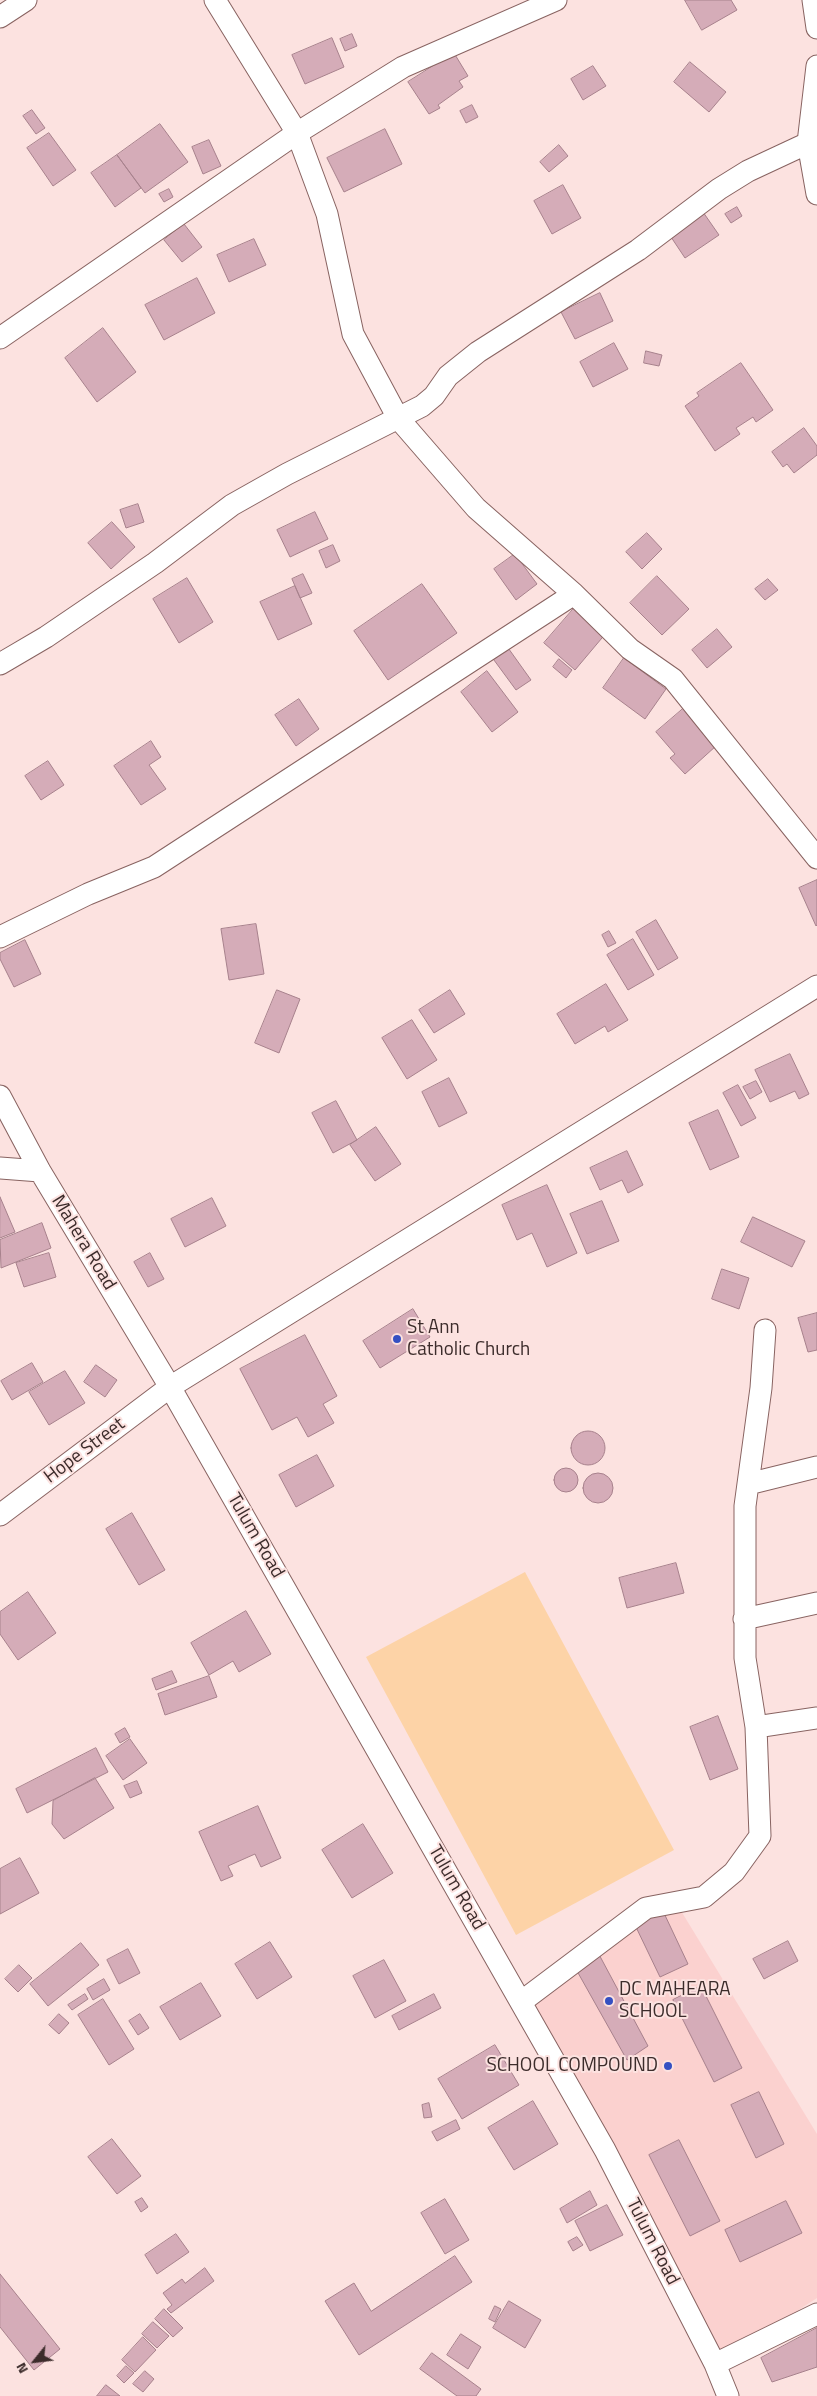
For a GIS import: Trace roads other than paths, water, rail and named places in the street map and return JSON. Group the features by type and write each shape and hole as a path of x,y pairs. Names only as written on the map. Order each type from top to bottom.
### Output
{"street":[{"path":"0,17 26,0"},
{"path":"214,0 297,133 327,214 353,334 398,418 476,508 574,594 630,649 673,679 817,858"},
{"path":"0,338 297,133 403,67 556,0"},
{"path":"814,0 817,28"},
{"path":"817,66 808,143 817,194"},
{"path":"0,664 46,637 155,563 232,505 287,474 422,406 434,396 448,376 478,352 638,250 719,189 748,171 808,143"},
{"path":"0,937 88,894 154,867 574,594"},
{"name":"Hope Street","path":"0,1515 170,1387 817,986"},
{"name":"Mahera Road","path":"0,1096 40,1171 170,1387"},
{"path":"0,1168 40,1171"},
{"path":"521,2002 646,1908 704,1896 734,1872 760,1836 756,1727 745,1658 745,1506 765,1330"},
{"name":"Tulum Road","path":"170,1387 605,2150 715,2364 728,2396"},
{"path":"748,1484 817,1467"},
{"path":"744,1619 817,1603"},
{"path":"756,1727 817,1718"},
{"path":"715,2364 817,2314"}],"place":[{"name":"St Ann Catholic Church","path":"397,1339"},
{"name":"DC MAHEARA SCHOOL","path":"609,2001"},
{"name":"SCHOOL COMPOUND","path":"668,2066"}]}
